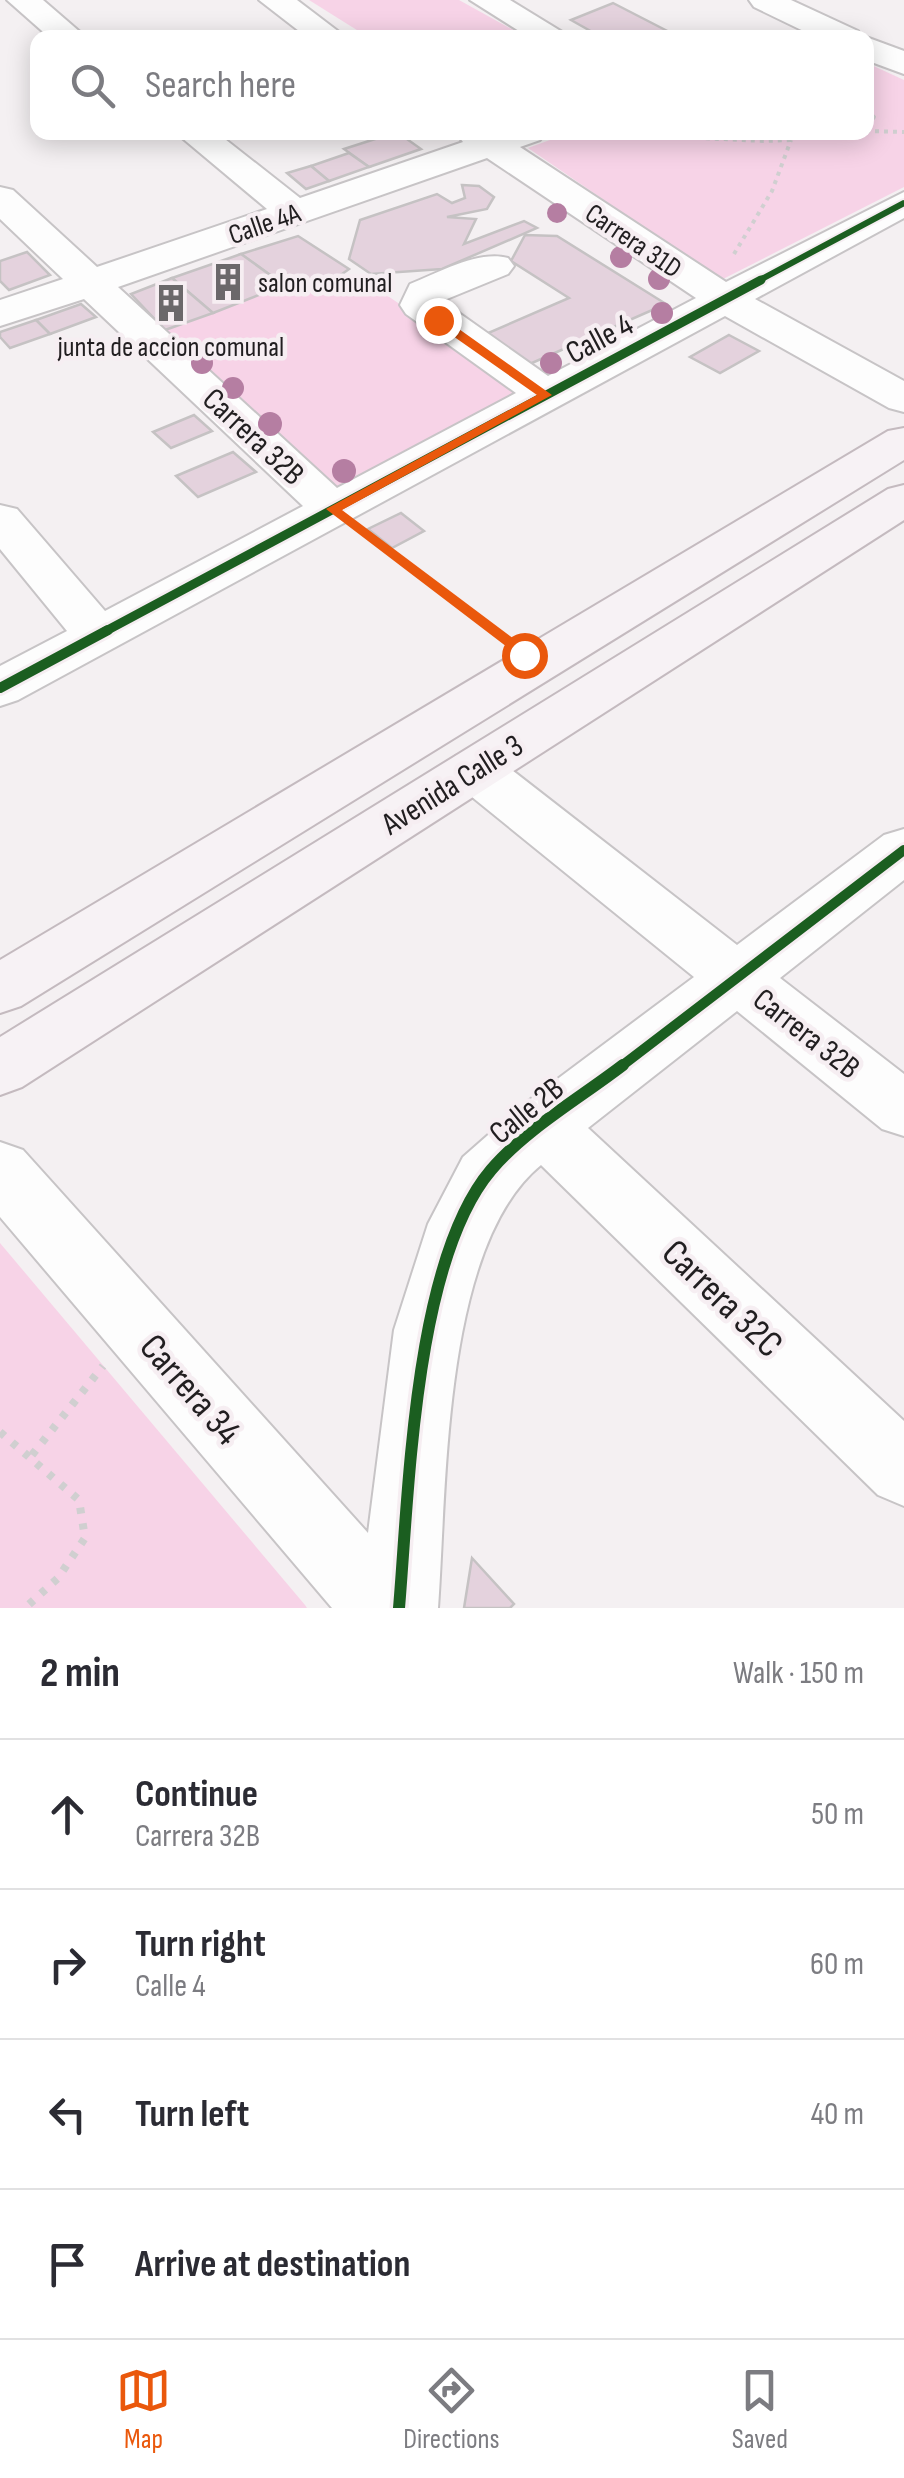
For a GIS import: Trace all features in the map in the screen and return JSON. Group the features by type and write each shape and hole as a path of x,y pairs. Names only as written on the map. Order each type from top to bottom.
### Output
{"main road":[{"name":"Avenida Calle 3","path":"0,989 904,441"},
{"name":"Avenida Calle 3","path":"0,1069 904,498"}],"street":[{"path":"23,0 61,30"},
{"path":"276,0 319,30"},
{"path":"486,0 541,30"},
{"path":"765,0 829,30"},
{"path":"874,51 904,64"},
{"path":"202,140 295,212"},
{"name":"Calle 4A","path":"0,314 489,140"},
{"name":"Carrera 31D","path":"501,140 718,295 904,400"},
{"name":"Carrera 32B","path":"0,198 333,509"},
{"name":"Calle 4","path":"0,688 546,395 718,295 904,203"},
{"path":"504,277 424,293 420,305 546,395"},
{"path":"0,519 98,636"},
{"name":"Carrera 32B","path":"475,770 904,1110"},
{"name":"Calle 2B","path":"399,1608 435,1298 457,1234 488,1174 543,1126 904,850"},
{"name":"Carrera 32C","path":"543,1126 904,1470"},
{"name":"Carrera 34","path":"0,1170 383,1608"}],"path":[{"path":"874,130 904,132"},
{"path":"718,295 772,191 792,140"},
{"path":"32,1455 110,1358"},
{"path":"0,1432 32,1455 79,1500 85,1538 58,1578 24,1608"}],"shaded area":[{"path":"309,0 459,0 513,30 357,30"},
{"path":"874,66 904,80 904,187 721,280 528,148 550,140 874,140"},
{"path":"284,285 385,294 531,394 341,499 165,330"},
{"path":"0,1243 305,1605 307,1608 0,1608"}],"building":[{"path":"613,3 665,30 589,30 571,20"},
{"path":"372,140 408,140 421,149 369,167 344,149"},
{"path":"349,153 369,167 329,181 311,166"},
{"path":"311,166 329,181 306,189 287,173"},
{"path":"462,185 479,186 494,197 487,209 447,217 476,219 464,244 524,221 537,228 442,269 371,274 349,259 360,220 437,194 452,203 465,198"},
{"path":"525,235 557,236 666,304 516,370 472,340 569,298 511,261"},
{"path":"298,236 349,269 317,292 284,285 241,254"},
{"path":"27,252 50,275 9,290 0,281 0,261"},
{"name":"salon comunal","path":"241,254 284,285 213,313 172,278"},
{"name":"junta de accion comunal","path":"172,278 213,313 165,330 131,294"},
{"path":"81,304 96,317 50,334 36,320"},
{"path":"36,320 50,334 10,348 0,337 0,332"},
{"path":"729,335 759,351 720,373 690,357"},
{"path":"194,415 212,431 171,448 153,432"},
{"path":"233,452 256,472 198,497 176,476"},
{"path":"401,513 424,531 392,548 368,529"},
{"path":"472,1558 514,1604 510,1608 464,1608"}],"cycle path":[{"path":"0,688 904,203"},
{"path":"399,1608 419,1386 429,1330 442,1276 461,1224 486,1177 543,1126 904,850"}],"place":[{"name":"salon comunal","path":"228,282"},
{"name":"junta de accion comunal","path":"171,303"}],"route":[{"path":"438,320 546,395 333,509 524,655"}]}
